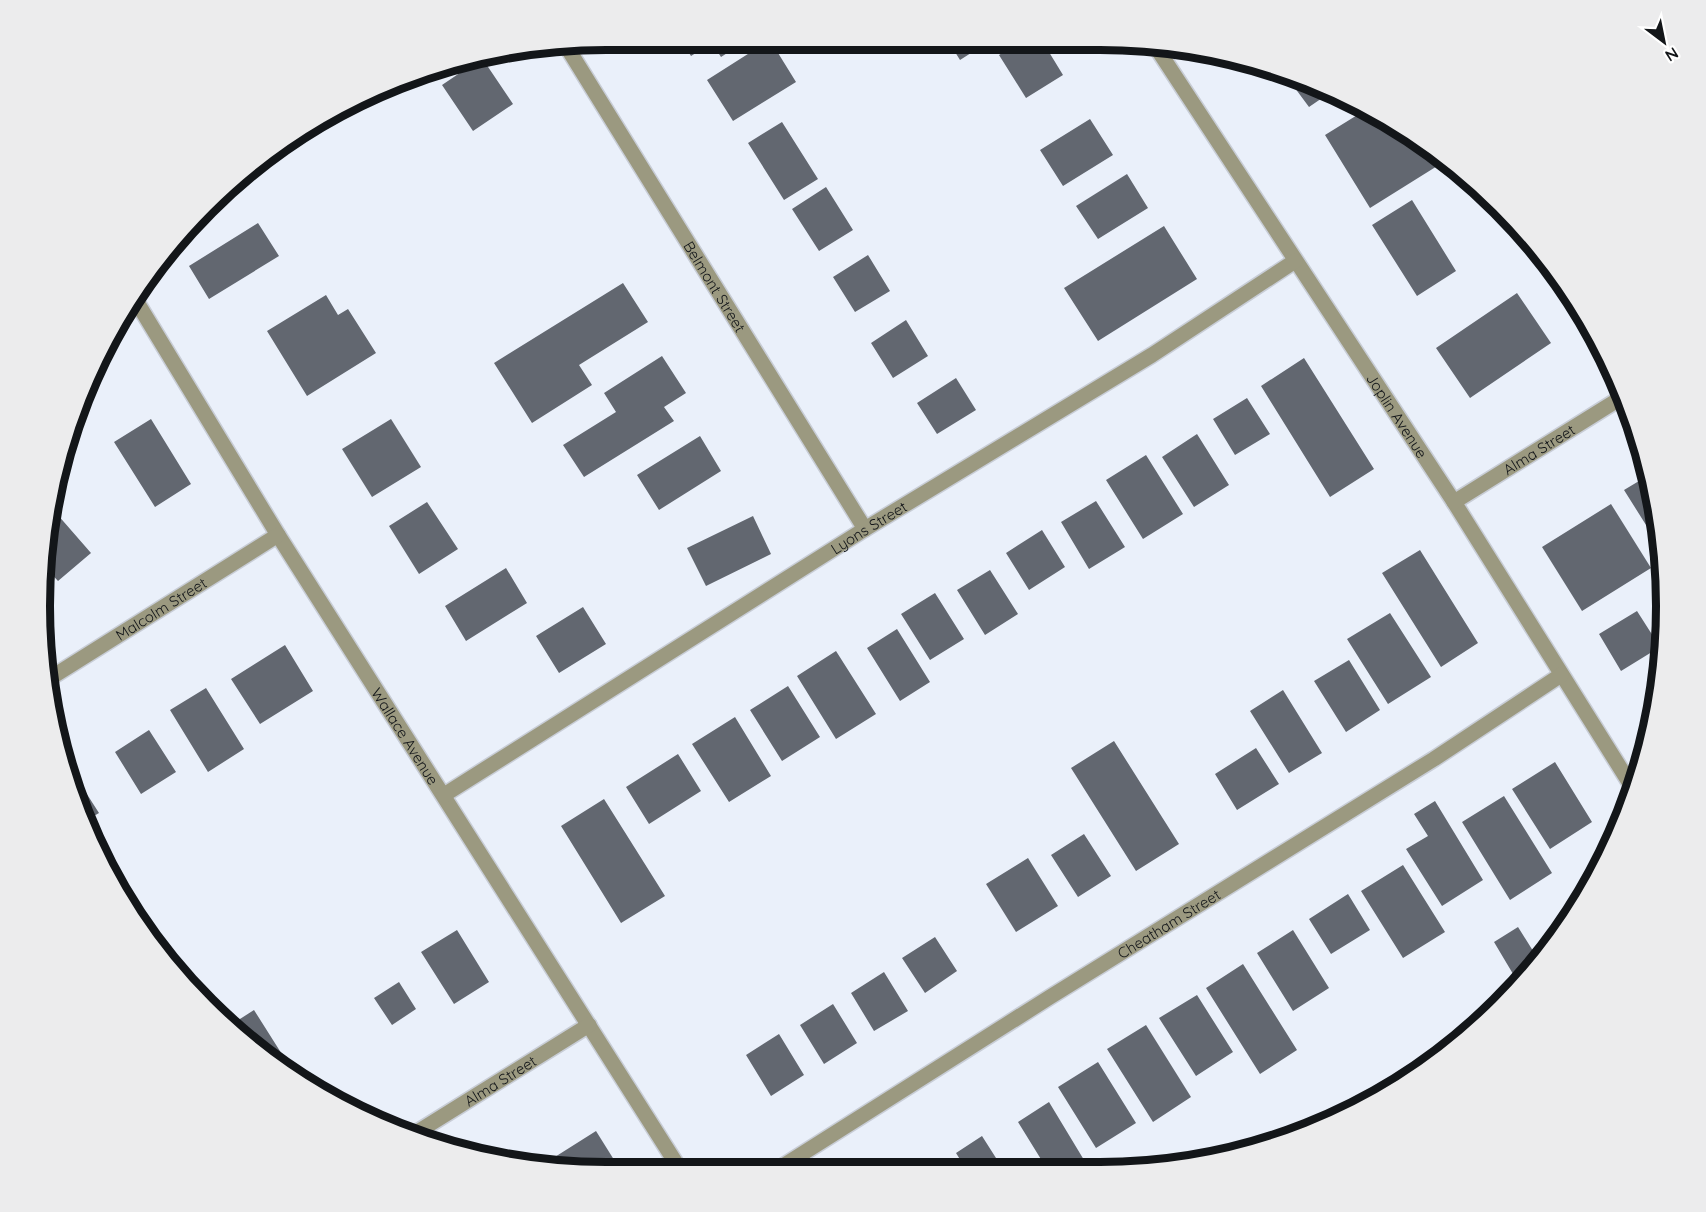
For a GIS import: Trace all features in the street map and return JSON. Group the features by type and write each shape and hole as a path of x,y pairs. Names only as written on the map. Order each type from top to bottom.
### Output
{"street":[{"name":"Belmont Street","path":"569,51 865,529"},
{"name":"Joplin Avenue","path":"1160,53 1454,502 1628,781"},
{"name":"Lyons Street","path":"444,795 865,529 1152,355 1295,261"},
{"name":"Wallace Avenue","path":"139,304 278,535 675,1162"},
{"name":"Alma Street","path":"1454,502 1617,400"},
{"name":"Malcolm Street","path":"54,676 278,535"},
{"name":"Cheatham Street","path":"789,1162 1434,759 1561,675"},
{"name":"Alma Street","path":"420,1130 589,1025"}],"building":[{"path":"687,50 701,50 691,56"},
{"path":"716,50 732,50 721,57"},
{"path":"754,50 776,50 796,82 733,121 707,80"},
{"path":"954,50 976,50 960,60"},
{"path":"1007,50 1048,50 1063,75 1026,98 999,55"},
{"path":"485,63 513,104 473,131 442,85 470,66"},
{"path":"1292,84 1324,97 1309,107"},
{"path":"1359,114 1409,143 1440,165 1370,208 1325,135"},
{"path":"1090,119 1113,155 1063,186 1040,150"},
{"path":"782,122 818,179 784,200 748,143"},
{"path":"1127,174 1148,208 1098,239 1076,206"},
{"path":"826,187 853,230 819,251 792,209"},
{"path":"1412,200 1456,271 1417,296 1372,225"},
{"path":"258,223 279,256 209,299 189,266"},
{"path":"1164,226 1197,279 1098,341 1064,288"},
{"path":"868,255 890,291 855,312 833,277"},
{"path":"623,283 648,322 579,365 592,385 532,423 494,363"},
{"path":"1517,293 1551,343 1470,398 1436,348"},
{"path":"326,295 338,315 348,309 376,353 307,396 267,331"},
{"path":"906,320 928,356 893,378 871,343"},
{"path":"662,356 686,393 664,407 674,421 584,477 563,445 616,412 604,393"},
{"path":"1304,358 1374,469 1330,497 1261,386"},
{"path":"956,378 976,410 937,434 917,403"},
{"path":"1247,398 1270,434 1235,455 1213,419"},
{"path":"151,419 191,484 155,507 114,442"},
{"path":"391,419 421,467 372,497 342,449"},
{"path":"1197,434 1229,485 1194,507 1162,457"},
{"path":"700,436 721,471 659,510 637,475"},
{"path":"1146,455 1183,514 1143,539 1106,480"},
{"path":"1642,479 1652,535 1624,490"},
{"path":"1096,501 1125,547 1089,569 1061,522"},
{"path":"427,502 458,549 419,574 389,526"},
{"path":"1611,504 1651,568 1582,611 1542,547"},
{"path":"57,514 91,553 58,581 51,573"},
{"path":"753,516 771,554 706,586 687,548"},
{"path":"1042,530 1065,567 1029,590 1006,553"},
{"path":"1420,550 1478,643 1441,667 1382,573"},
{"path":"506,568 527,603 466,641 445,606"},
{"path":"990,570 1018,614 985,635 957,590"},
{"path":"935,593 964,639 930,660 901,614"},
{"path":"583,607 606,644 559,673 536,636"},
{"path":"1637,611 1655,639 1654,651 1621,671 1599,634"},
{"path":"1390,613 1431,677 1388,704 1347,639"},
{"path":"897,629 930,682 900,701 867,648"},
{"path":"285,645 313,691 260,724 231,679"},
{"path":"836,651 876,714 836,739 797,676"},
{"path":"1349,660 1380,710 1346,732 1314,681"},
{"path":"788,686 820,737 782,761 750,710"},
{"path":"206,688 244,749 208,772 170,710"},
{"path":"1283,690 1322,753 1289,773 1250,711"},
{"path":"735,717 771,776 729,802 692,744"},
{"path":"149,730 176,772 141,794 115,752"},
{"path":"1114,741 1179,844 1136,871 1071,768"},
{"path":"1256,748 1279,784 1237,810 1215,774"},
{"path":"678,754 701,791 649,824 626,787"},
{"path":"1555,762 1592,822 1550,849 1512,789"},
{"path":"77,779 99,813 91,817"},
{"path":"1504,796 1552,873 1510,900 1462,822"},
{"path":"604,799 665,896 621,923 561,826"},
{"path":"1435,801 1483,880 1442,906 1406,849 1428,836 1414,814"},
{"path":"1084,834 1111,876 1078,897 1051,855"},
{"path":"1028,858 1058,906 1016,932 986,884"},
{"path":"1403,865 1445,932 1403,958 1361,891"},
{"path":"1348,894 1370,930 1331,954 1309,919"},
{"path":"1518,927 1535,954 1515,977 1494,942"},
{"path":"457,930 489,982 454,1004 421,952"},
{"path":"1293,930 1329,988 1293,1011 1257,953"},
{"path":"935,937 957,971 925,993 902,958"},
{"path":"1243,964 1297,1050 1260,1074 1206,988"},
{"path":"884,972 908,1011 874,1031 851,993"},
{"path":"399,982 416,1009 392,1025 374,998"},
{"path":"1197,995 1233,1052 1196,1076 1159,1018"},
{"path":"833,1004 857,1043 824,1064 800,1025"},
{"path":"254,1010 287,1062 267,1048 236,1021"},
{"path":"1146,1025 1191,1097 1153,1122 1107,1049"},
{"path":"779,1034 804,1075 771,1096 746,1055"},
{"path":"1098,1062 1136,1123 1096,1148 1058,1087"},
{"path":"1049,1102 1084,1160 1081,1162 1043,1162 1018,1122"},
{"path":"596,1131 615,1162 570,1161 551,1159"},
{"path":"982,1136 999,1162 962,1162 956,1153"}]}
